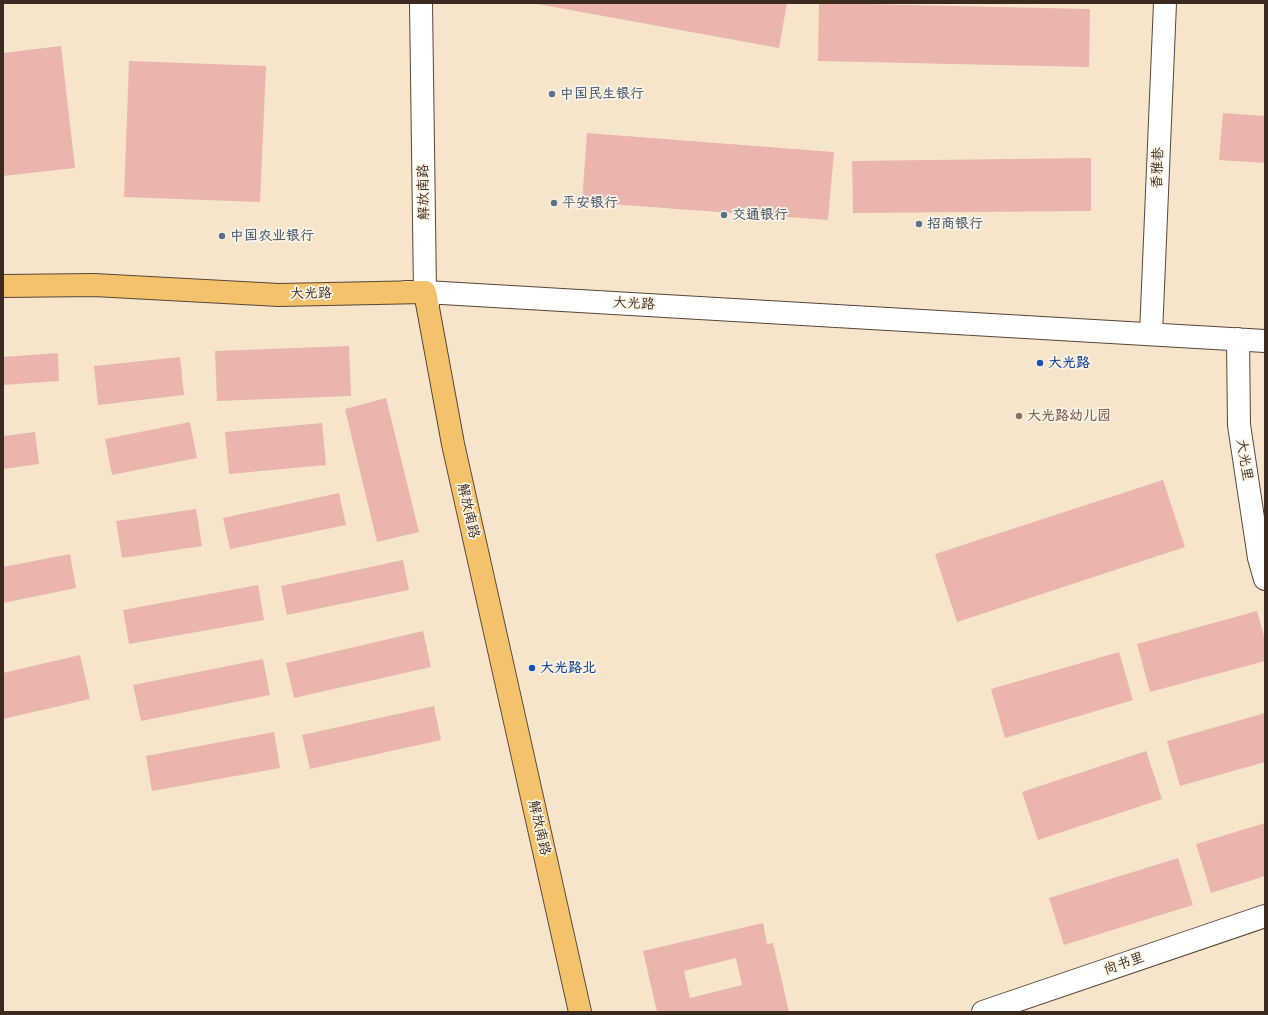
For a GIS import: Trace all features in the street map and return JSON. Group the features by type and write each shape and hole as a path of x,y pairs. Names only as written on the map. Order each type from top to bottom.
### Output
{"street":[{"name":"解放南路","path":"421,3 425,292 453,444 580,1012"},
{"name":"香雅巷","path":"1151,334 1165,3"},
{"name":"大光路","path":"3,286 94,285 279,295 425,292 1265,341"},
{"name":"大光里","path":"1238,339 1239,425 1259,558 1265,579"},
{"name":"尚书里","path":"983,1012 1265,916"}],"building":[{"path":"532,3 787,3 779,48"},
{"path":"819,3 1090,9 1089,67 818,61"},
{"path":"61,46 75,168 3,176 3,53"},
{"path":"129,61 266,66 260,202 124,197"},
{"path":"1223,113 1265,116 1265,163 1219,160"},
{"path":"587,133 834,152 828,220 582,202"},
{"path":"1091,158 1091,211 853,213 852,161"},
{"path":"349,346 351,396 217,401 215,351"},
{"path":"58,353 59,381 3,385 3,357"},
{"path":"180,357 184,395 98,405 94,366"},
{"path":"386,398 419,532 377,542 345,409"},
{"path":"190,422 197,458 112,475 105,439"},
{"path":"322,423 326,465 229,474 225,432"},
{"path":"35,432 39,464 3,469 3,436"},
{"path":"1163,480 1185,547 957,622 935,554"},
{"path":"339,493 346,525 230,549 223,518"},
{"path":"196,509 202,546 122,558 116,521"},
{"path":"70,554 76,588 3,603 3,567"},
{"path":"403,560 409,590 287,615 281,586"},
{"path":"258,585 264,620 129,644 123,610"},
{"path":"1257,611 1265,640 1265,661 1150,692 1137,644"},
{"path":"423,631 431,667 294,698 286,663"},
{"path":"1119,652 1133,700 1005,738 991,689"},
{"path":"80,655 90,699 3,719 3,673"},
{"path":"263,659 270,695 141,721 133,685"},
{"path":"434,706 441,740 310,769 302,735"},
{"path":"1265,713 1265,762 1180,786 1167,741"},
{"path":"274,732 280,768 152,791 146,756"},
{"path":"1146,751 1162,799 1038,840 1022,792"},
{"path":"1265,823 1265,876 1211,893 1196,844"},
{"path":"1178,858 1193,905 1064,945 1049,898"},
{"path":"763,923 767,944 773,943 789,1012 657,1012 643,951","holes":["736,958 742,985 690,998 684,971"]}],"place":[{"name":"中国民生银行","path":"552,94"},
{"name":"平安银行","path":"554,203"},
{"name":"交通银行","path":"724,215"},
{"name":"招商银行","path":"919,224"},
{"name":"中国农业银行","path":"222,236"},
{"name":"大光路","path":"1040,363"},
{"name":"大光路幼儿园","path":"1019,416"},
{"name":"大光路北","path":"532,668"}]}
